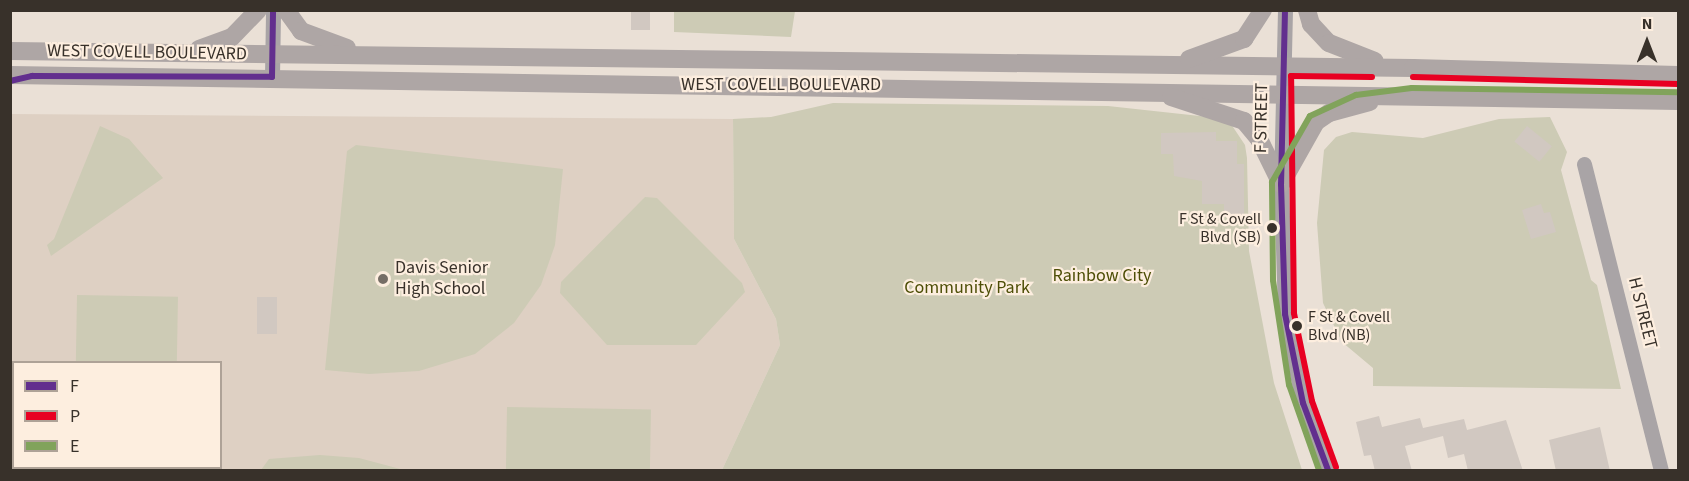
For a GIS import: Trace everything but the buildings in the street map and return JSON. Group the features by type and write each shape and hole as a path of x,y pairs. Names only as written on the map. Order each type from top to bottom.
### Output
{"main road":[{"path":"172,54 232,37 258,10"},
{"path":"286,10 301,31 315,40 384,56"},
{"path":"1151,65 1230,47 1249,34 1263,10"},
{"path":"1307,10 1320,36 1341,51 1413,68"},
{"name":"WEST COVELL BOULEVARD","path":"10,51 1413,68 1544,74 1678,75"},
{"name":"WEST COVELL BOULEVARD","path":"10,75 1145,90 1413,98 1678,101"},
{"path":"10,81 32,76"},
{"path":"1145,90 1215,108 1244,121 1259,139 1281,184"},
{"path":"1281,184 1305,136 1329,113 1358,104 1413,98"}],"street":[{"path":"272,77 273,10"},
{"name":"F STREET","path":"1285,10 1281,93 1282,280 1290,347 1308,422 1328,471"},
{"name":"H STREET","path":"1584,164 1661,471"}],"shaded area":[{"name":"Davis Senior High School","path":"11,114 733,119 734,239 776,319 780,345 722,470 11,470"}],"green space":[{"path":"674,10 795,11 791,37 674,32"},
{"name":"Community Park","path":"833,103 1108,106 1218,118 1231,124 1245,145 1249,251 1274,383 1302,470 722,470 780,345 776,319 734,239 733,119 771,117"},
{"path":"1550,117 1567,152 1561,170 1591,280 1597,285 1621,389 1373,386 1373,368 1342,342 1323,303 1317,223 1324,150 1336,137 1352,132 1423,138 1499,119"},
{"path":"100,126 129,139 163,178 51,256 47,245 54,239"},
{"path":"356,145 563,169 555,245 541,285 514,323 475,354 419,371 369,374 325,370 347,151"},
{"path":"645,197 657,198 742,283 745,292 696,345 607,345 560,293 561,282"},
{"path":"77,295 178,297 177,361 76,361"},
{"path":"507,407 651,410 650,470 506,470"},
{"path":"320,455 359,458 404,470 261,470 269,459"}],"transit line":[{"name":"F","path":"10,81 32,76 272,77 273,10"},
{"name":"F","path":"1285,10 1281,184 1285,314 1303,403 1328,470"},
{"name":"P","path":"1336,467 1312,401 1294,313 1291,76 1372,77"},
{"name":"P","path":"1413,77 1678,84"},
{"name":"E","path":"1319,470 1289,385 1273,280 1272,182 1310,116 1356,95 1412,88 1678,92"}],"place":[{"name":"F St & Covell Blvd (SB)","path":"1272,228"},
{"name":"Davis Senior High School","path":"383,279"},
{"name":"F St & Covell Blvd (NB)","path":"1297,326"}],"park label":[{"name":"Rainbow City","path":"1102,276"}]}
